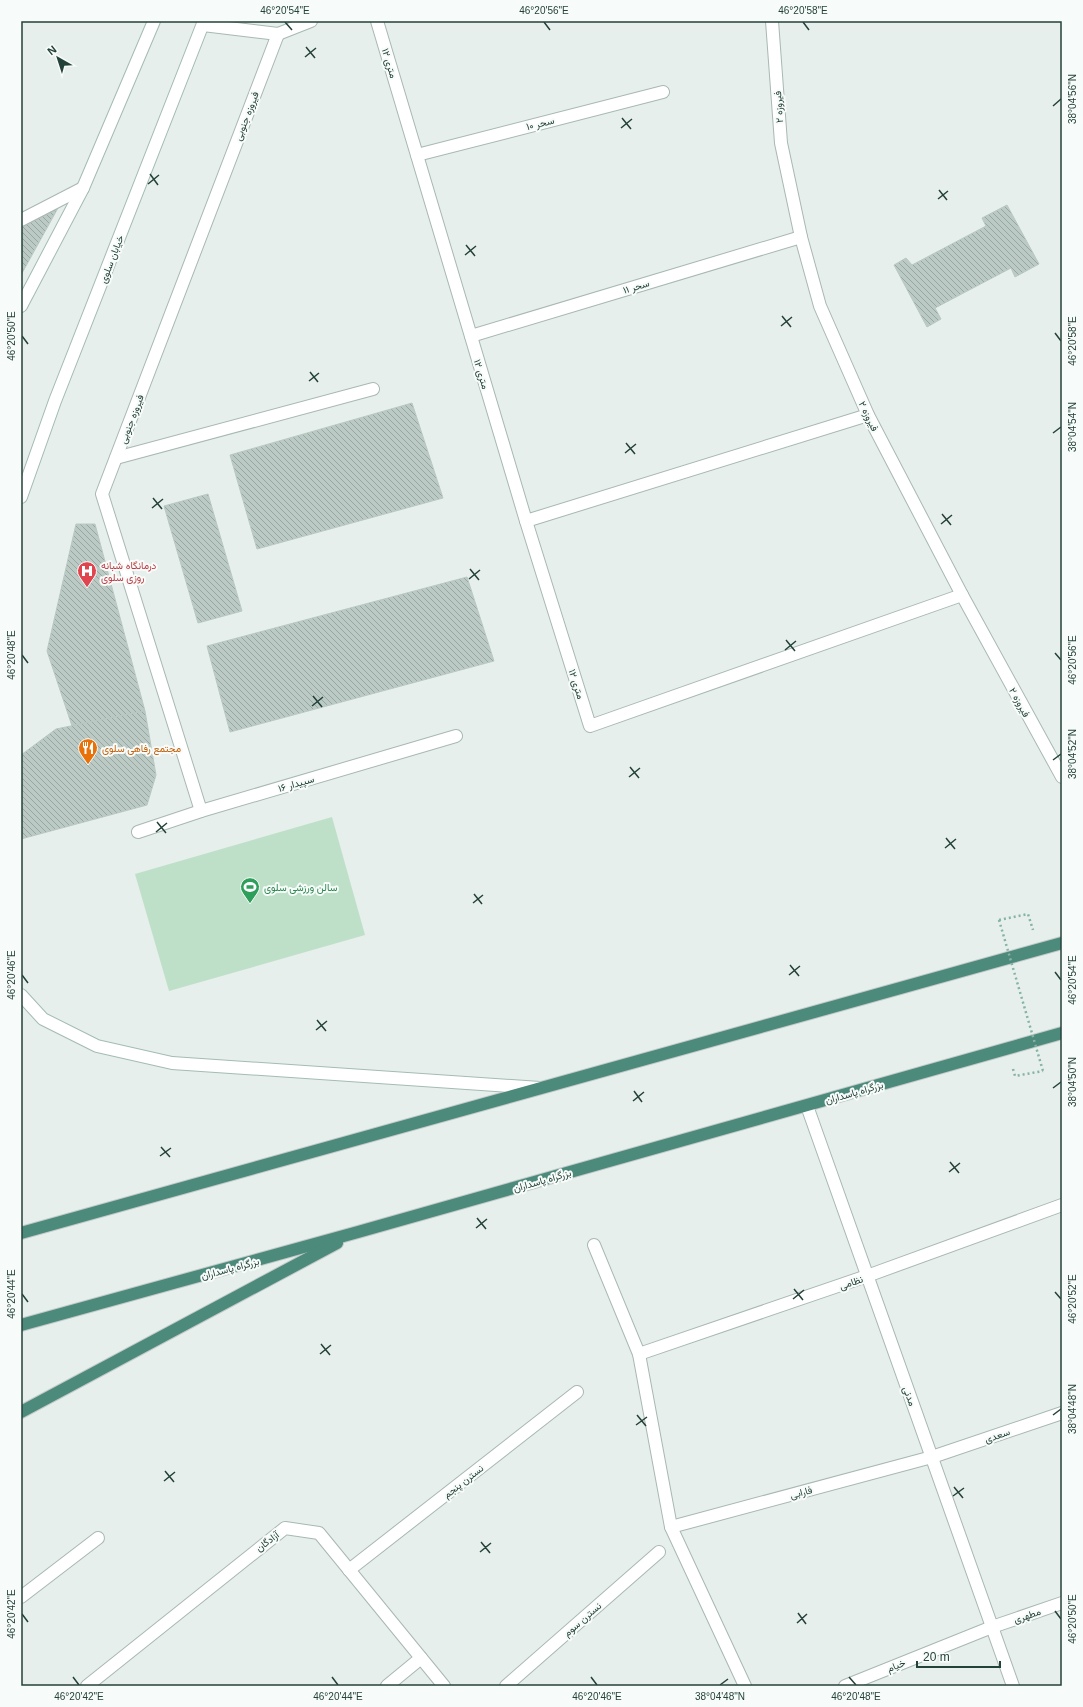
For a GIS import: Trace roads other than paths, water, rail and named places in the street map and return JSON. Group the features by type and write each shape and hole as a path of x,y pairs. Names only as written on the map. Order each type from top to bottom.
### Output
{"highway":[{"path":"21,1233 1062,943"},
{"name":"بزرگراه پاسداران","path":"21,1325 358,1232 1062,1033"},
{"path":"21,1412 358,1232"}],"street":[{"path":"21,306 26,288 83,188 154,21"},
{"path":"204,23 278,34 311,21"},
{"name":"۱۲ متری","path":"377,21 526,521 590,726 962,595"},
{"name":"فیروزه ٢","path":"772,21 781,143 801,237 820,306 868,415 962,595 1062,777"},
{"name":"خیابان سلوی","path":"21,497 55,401 204,23"},
{"name":"فیروزه جنوبی","path":"201,811 102,494 278,34"},
{"name":"سحر ۱۰","path":"417,155 663,92"},
{"path":"21,220 83,188"},
{"name":"سحر ۱۱","path":"471,336 801,237"},
{"path":"116,458 373,389"},
{"path":"526,521 868,415"},
{"name":"سپیدار ۱۶","path":"138,832 201,811 456,736"},
{"path":"21,995 43,1019 97,1046 172,1063 545,1088"},
{"name":"مدنی","path":"807,1106 1013,1686"},
{"name":"نظامی","path":"639,1354 867,1276 1062,1205"},
{"path":"594,1245 639,1354 671,1527 745,1686"},
{"name":"نسترن پنجم","path":"349,1570 577,1392"},
{"name":"سعدی","path":"932,1457 1062,1413"},
{"name":"فارابی","path":"671,1527 932,1457"},
{"name":"آزادگان","path":"87,1686 285,1528 319,1533 444,1686"},
{"path":"21,1597 98,1538"},
{"name":"نسترن سوم","path":"506,1686 659,1552"},
{"name":"مطهری","path":"992,1627 1062,1603"},
{"name":"خیام","path":"845,1686 992,1627"},
{"path":"387,1686 421,1658"}],"place":[{"name":"درمانگاه شبانه روزی سلوی","path":"87,588"},
{"name":"مجتمع رفاهی سلوی","path":"88,765"},
{"name":"سالن ورزشی سلوی","path":"250,904"}]}
